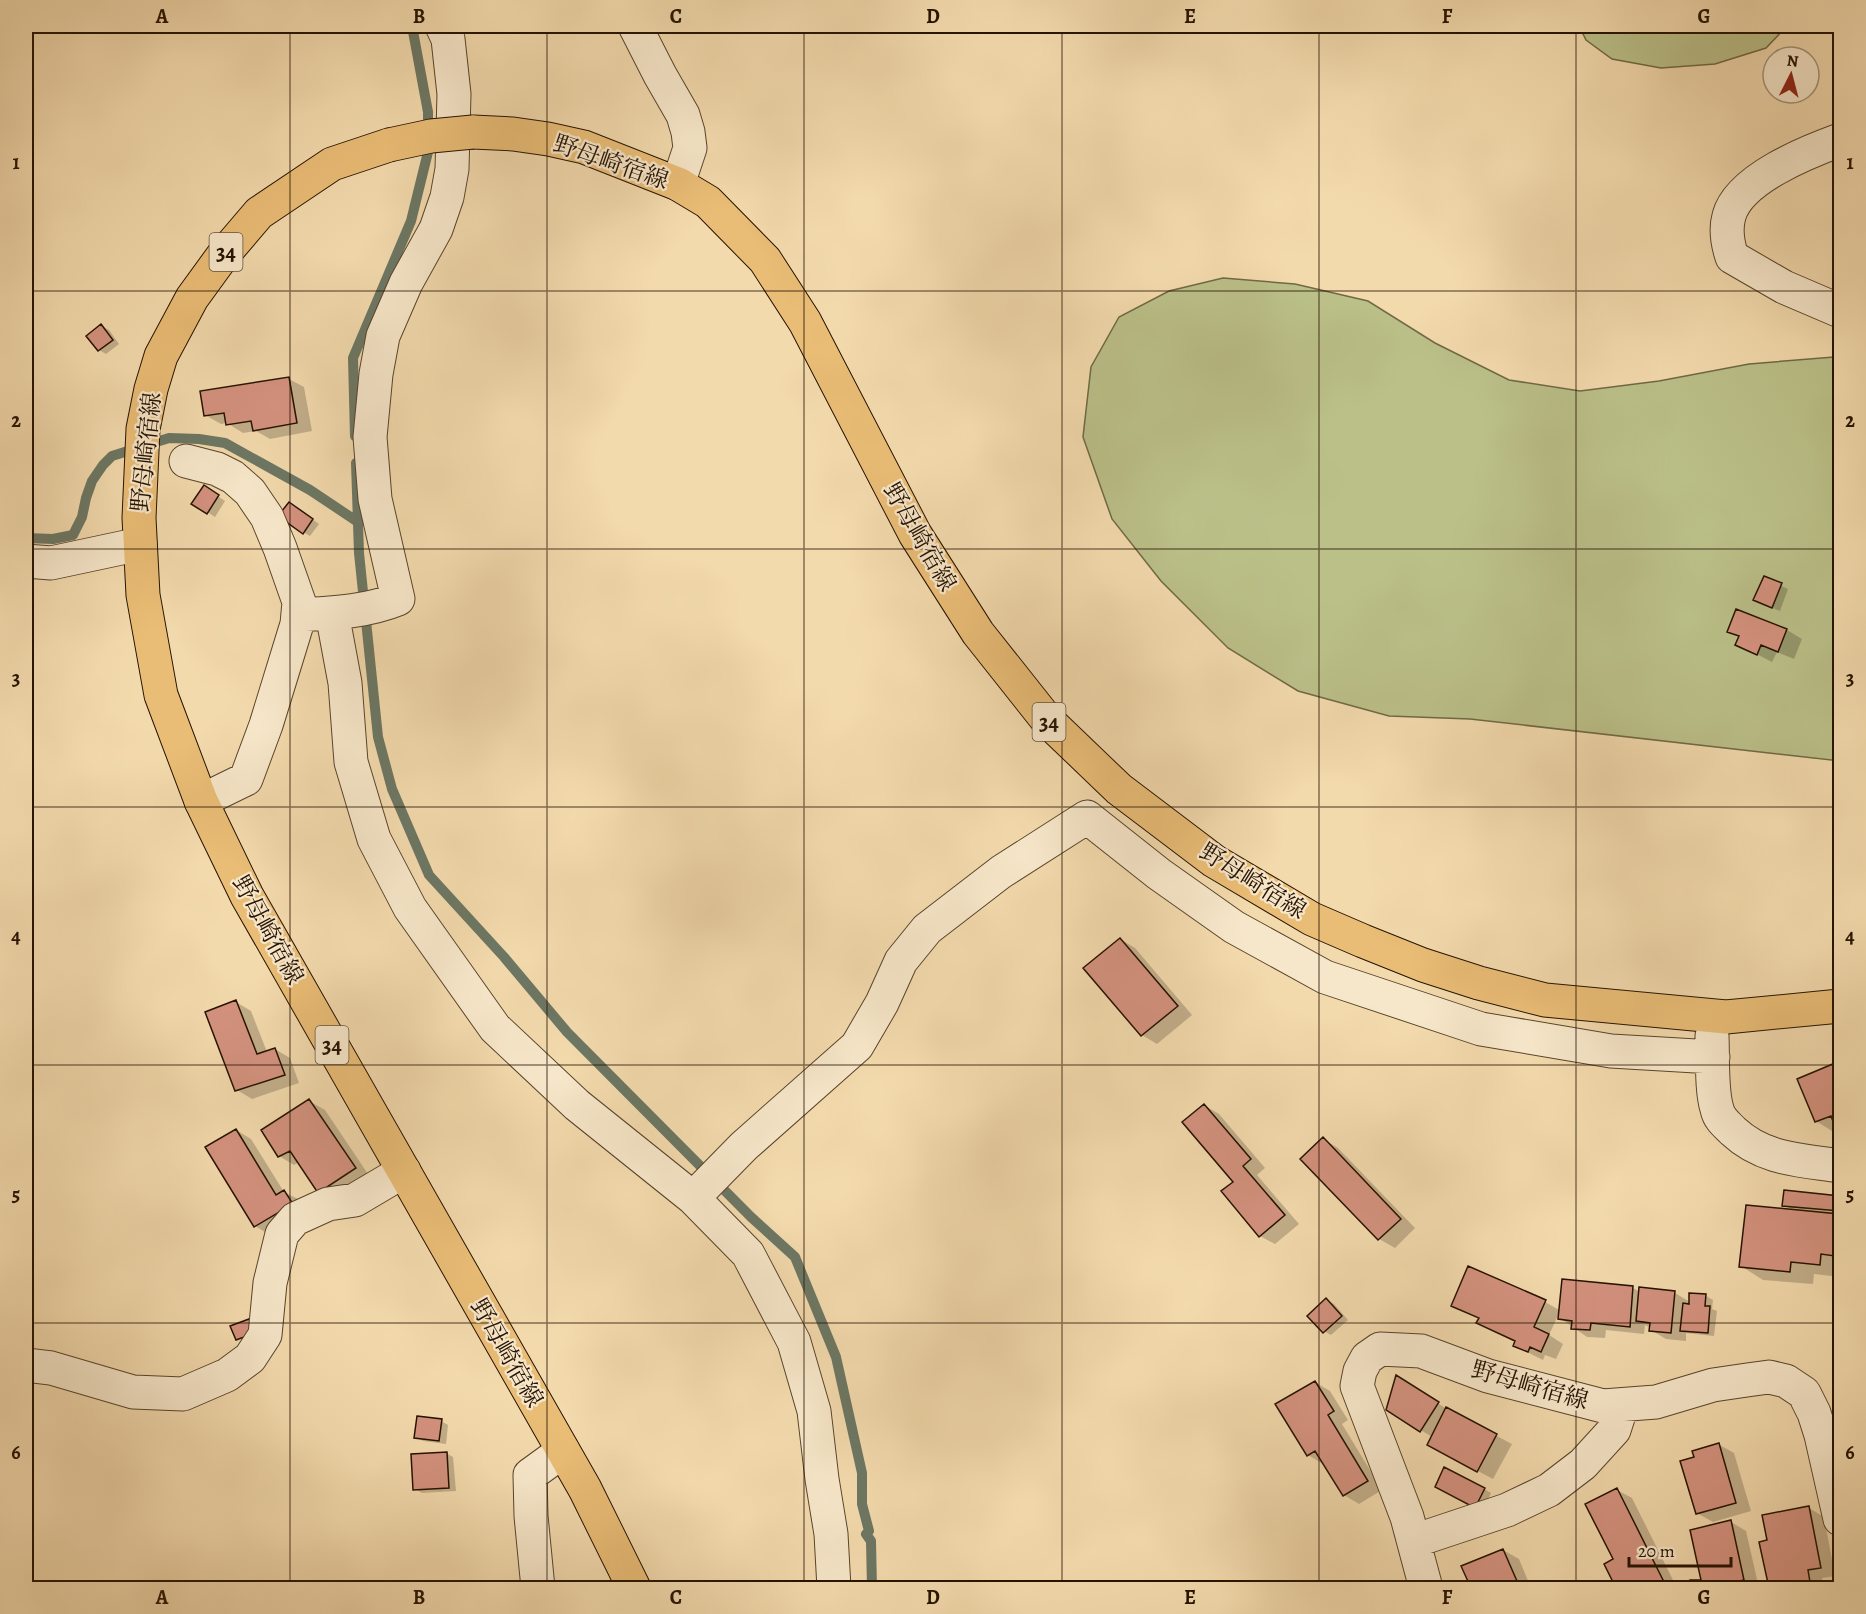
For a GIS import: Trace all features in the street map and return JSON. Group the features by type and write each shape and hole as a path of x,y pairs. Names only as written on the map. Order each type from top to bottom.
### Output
{"main road":[{"name":"野母崎宿線","path":"634,1588 585,1489 247,896 201,801 161,695 142,595 139,518 143,429 151,389 161,356 192,298 224,254 259,213 332,164 389,145 431,136 473,132 525,136 584,147 678,184 708,202 765,260 805,322 915,534 972,625 1047,720 1119,789 1214,861 1312,919 1423,965 1479,983 1545,1000 1725,1017 1840,1006"}],"street":[{"path":"298,615 339,612 386,604 398,599 375,499 370,437 376,374 383,336 406,283 436,228 447,197 452,169 454,94 448,39 442,26"},
{"path":"635,26 683,115 688,132 690,148 678,184"},
{"path":"1840,140 1793,159 1748,186 1732,208 1727,231 1732,257 1784,287 1840,311"},
{"path":"186,461 217,469 233,477 250,492 267,517 299,602 297,624 266,724 246,779 201,801"},
{"path":"26,561 51,563 140,544"},
{"path":"339,612 351,762 374,839 410,908 495,1028 577,1105 693,1198 748,1254 794,1342 814,1411 831,1534 834,1588"},
{"path":"693,1198 744,1146 857,1046 882,1003 902,961 927,929 1001,872 1087,816 1159,874 1234,927 1325,977 1481,1029 1611,1051 1713,1057"},
{"path":"1711,1016 1717,1110 1721,1120 1743,1140 1758,1149 1778,1156 1840,1166"},
{"path":"26,1365 51,1368 133,1392 183,1395 227,1375 250,1358 265,1335 270,1283 282,1234 295,1219 328,1203 356,1200 404,1171"},
{"name":"野母崎宿線","path":"1426,1588 1407,1517 1357,1386 1360,1371 1367,1358 1380,1349 1421,1351 1488,1376 1604,1406 1656,1402 1713,1385 1747,1380 1769,1377 1786,1381 1804,1393 1814,1413 1840,1519"},
{"path":"1414,1541 1507,1510 1550,1490 1583,1464 1614,1430 1622,1406"},
{"path":"538,1588 531,1516 530,1475 563,1451"}],"green space":[{"path":"1579,26 1787,26 1769,45 1761,45 1761,50 1715,64 1661,68 1612,59 1586,40"},
{"path":"1223,278 1295,284 1368,301 1435,343 1509,380 1580,391 1659,381 1749,364 1834,357 1840,360 1840,761 1470,719 1389,716 1298,691 1228,648 1161,581 1112,519 1083,437 1091,367 1119,317 1169,291"}],"building":[{"path":"101,324 113,340 98,351 86,336"},
{"path":"289,377 297,423 253,431 251,421 226,425 224,413 204,416 200,391"},
{"path":"204,485 219,495 207,514 191,504"},
{"path":"289,502 313,519 303,534 278,516"},
{"path":"1764,576 1782,583 1772,608 1753,600"},
{"path":"1736,609 1787,629 1778,652 1761,645 1757,655 1735,645 1739,636 1727,632"},
{"path":"1120,938 1178,1006 1141,1036 1083,968"},
{"path":"236,1000 257,1054 275,1048 285,1075 235,1091 205,1012"},
{"path":"1840,1061 1840,1140 1831,1116 1815,1122 1797,1079"},
{"path":"309,1099 356,1168 318,1193 290,1151 278,1157 261,1130"},
{"path":"1204,1104 1251,1159 1243,1166 1285,1215 1259,1237 1221,1191 1233,1182 1182,1122"},
{"path":"236,1129 276,1195 284,1190 293,1204 254,1227 205,1147"},
{"path":"1323,1137 1401,1219 1378,1240 1300,1159"},
{"path":"1784,1190 1840,1196 1840,1211 1782,1206"},
{"path":"1746,1205 1839,1214 1835,1256 1821,1254 1820,1265 1791,1262 1790,1272 1739,1267"},
{"path":"1468,1266 1546,1300 1534,1327 1549,1334 1541,1352 1530,1347 1528,1352 1513,1346 1515,1341 1476,1323 1479,1318 1451,1306"},
{"path":"1562,1279 1633,1286 1630,1327 1591,1323 1590,1330 1571,1329 1572,1321 1558,1319"},
{"path":"1639,1287 1675,1291 1671,1333 1649,1331 1650,1323 1636,1321"},
{"path":"1689,1293 1706,1294 1705,1306 1710,1306 1708,1333 1680,1331 1683,1303 1689,1304"},
{"path":"1326,1298 1342,1316 1323,1333 1307,1316"},
{"path":"249,1319 255,1333 236,1340 230,1326"},
{"path":"1396,1375 1439,1402 1420,1432 1386,1410"},
{"path":"1315,1381 1334,1411 1328,1415 1368,1481 1343,1496 1315,1451 1307,1456 1275,1404"},
{"path":"1446,1407 1497,1434 1477,1472 1427,1445"},
{"path":"417,1416 442,1419 439,1441 414,1438"},
{"path":"1719,1443 1736,1503 1696,1514 1680,1461 1694,1457 1692,1451"},
{"path":"447,1452 449,1488 413,1490 411,1454"},
{"path":"1444,1467 1485,1488 1475,1508 1435,1487"},
{"path":"1617,1488 1667,1588 1616,1588 1604,1564 1613,1559 1585,1504"},
{"path":"1809,1506 1821,1568 1808,1570 1811,1588 1769,1588 1759,1542 1767,1540 1762,1515"},
{"path":"1731,1520 1744,1580 1734,1582 1734,1588 1690,1588 1690,1580 1701,1580 1690,1530"},
{"path":"1503,1549 1520,1588 1471,1588 1461,1566"}],"waterway":[{"path":"355,436 353,358 411,221 428,152 428,112 412,26"},
{"path":"26,538 53,539 73,535 82,517 92,481 103,465 112,456 169,438 225,443 310,490 358,522"},
{"path":"356,463 359,553 378,737 392,789 429,875 504,957 567,1032 751,1217 795,1257 836,1357 862,1473 862,1504 869,1531 866,1534 871,1541 872,1588"}]}
